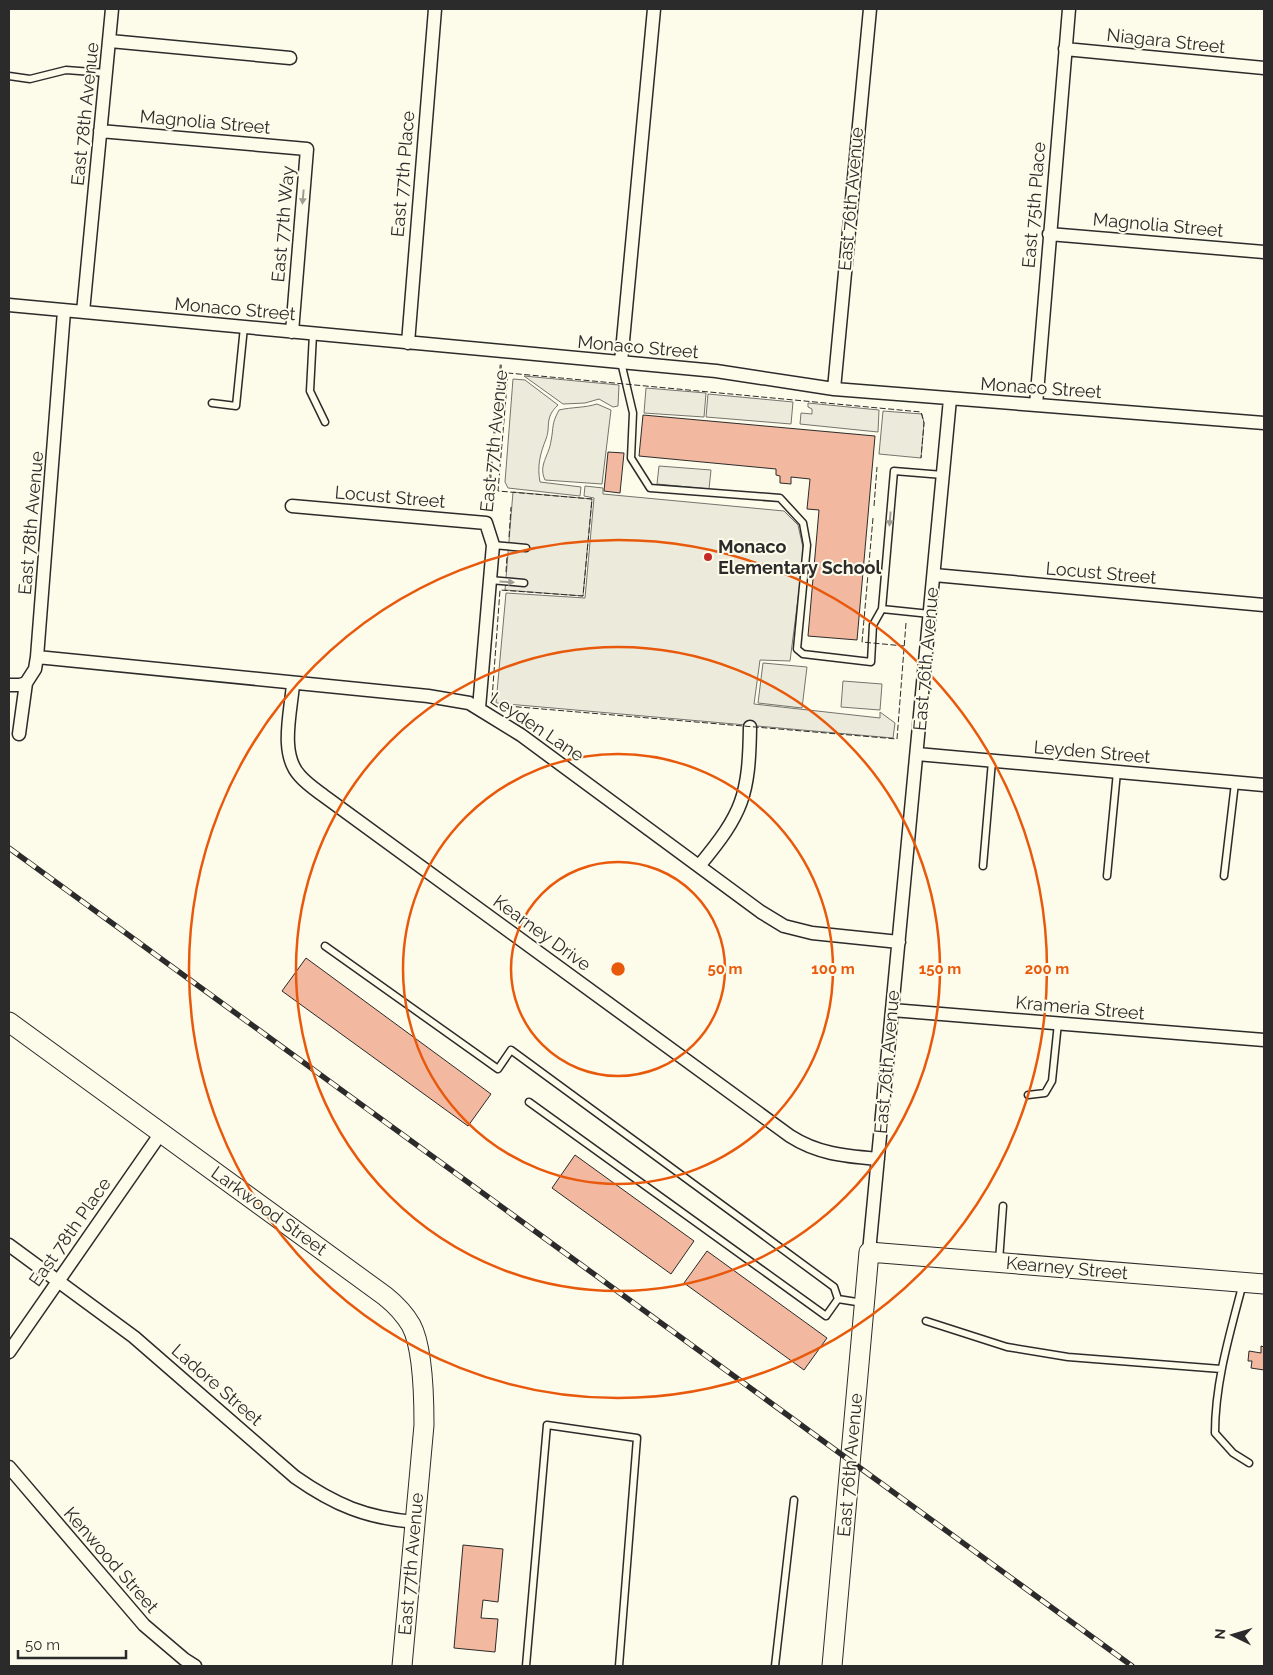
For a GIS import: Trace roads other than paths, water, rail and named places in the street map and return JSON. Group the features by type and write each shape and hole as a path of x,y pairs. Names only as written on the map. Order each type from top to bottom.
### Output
{"street":[{"name":"East 78th Avenue","path":"83,312 112,9"},
{"name":"East 77th Place","path":"408,343 435,9"},
{"path":"621,362 654,9"},
{"name":"East 76th Avenue","path":"834,389 870,9"},
{"name":"East 75th Place","path":"1036,405 1069,9"},
{"path":"110,41 290,58"},
{"name":"Niagara Street","path":"1065,49 1264,68"},
{"name":"Magnolia Street","path":"100,130 307,148"},
{"name":"East 77th Way","path":"292,332 307,148"},
{"name":"Magnolia Street","path":"1049,234 1264,252"},
{"name":"Monaco Street","path":"9,305 621,362 716,372 834,389 1264,423"},
{"name":"East 78th Avenue","path":"19,734 26,683 35,669 37,657 64,310"},
{"name":"East 76th Avenue","path":"832,1666 869,1252 950,399"},
{"name":"Locust Street","path":"292,506 486,523"},
{"name":"East 77th Avenue","path":"479,708 493,545 486,523"},
{"name":"Locust Street","path":"934,575 1264,605"},
{"name":"Leyden Lane","path":"37,657 428,696 461,701 479,708 536,746 760,912 784,926 812,933 899,942"},
{"path":"9,685 20,686 26,683"},
{"name":"Kearney Drive","path":"293,684 289,736 290,760 300,776 324,796 790,1136 820,1151 839,1156 878,1159"},
{"path":"699,866 722,839 738,812 747,778 750,727"},
{"name":"Leyden Street","path":"917,754 1264,786"},
{"name":"Krameria Street","path":"892,1010 1264,1040"},
{"name":"Larkwood Street","path":"9,1022 400,1309 412,1326 419,1356 424,1396 420,1462"},
{"name":"East 78th Place","path":"9,1352 161,1133"},
{"name":"Ladore Street","path":"9,1245 134,1337 295,1477 321,1495 355,1511 377,1517 415,1522"},
{"name":"Kearney Street","path":"869,1252 1264,1284"},
{"name":"East 77th Avenue","path":"402,1666 420,1462"},
{"name":"Kenwood Street","path":"9,1467 144,1625 195,1666"}],"lane":[{"path":"9,76 30,79 66,70 106,73"},
{"path":"212,403 236,406 244,327"},
{"path":"313,334 310,391 324,422"},
{"path":"621,362 633,413 630,458 650,488 780,498 803,523 807,544 797,649 803,654 871,662 873,625 882,609 894,471 943,475"},
{"path":"493,545 526,548"},
{"path":"490,580 524,583"},
{"path":"882,609 930,614"},
{"path":"983,866 992,761"},
{"path":"1107,876 1117,772"},
{"path":"1224,876 1235,783"},
{"path":"325,946 498,1070 511,1050 834,1287 838,1299"},
{"path":"1028,1095 1044,1093 1052,1081 1058,1023"},
{"path":"529,1102 826,1316 838,1299"},
{"path":"999,1263 1003,1206"},
{"path":"1243,1282 1221,1368 1215,1404 1215,1433 1233,1453 1249,1463"},
{"path":"838,1299 865,1303"},
{"path":"926,1321 1007,1347 1060,1356 1221,1368"},
{"path":"526,1666 547,1425 637,1438 618,1666"},
{"path":"775,1666 794,1500"}],"railway":[{"path":"9,848 1132,1666"}],"place":[{"name":"Monaco Elementary School","path":"708,557"}]}
